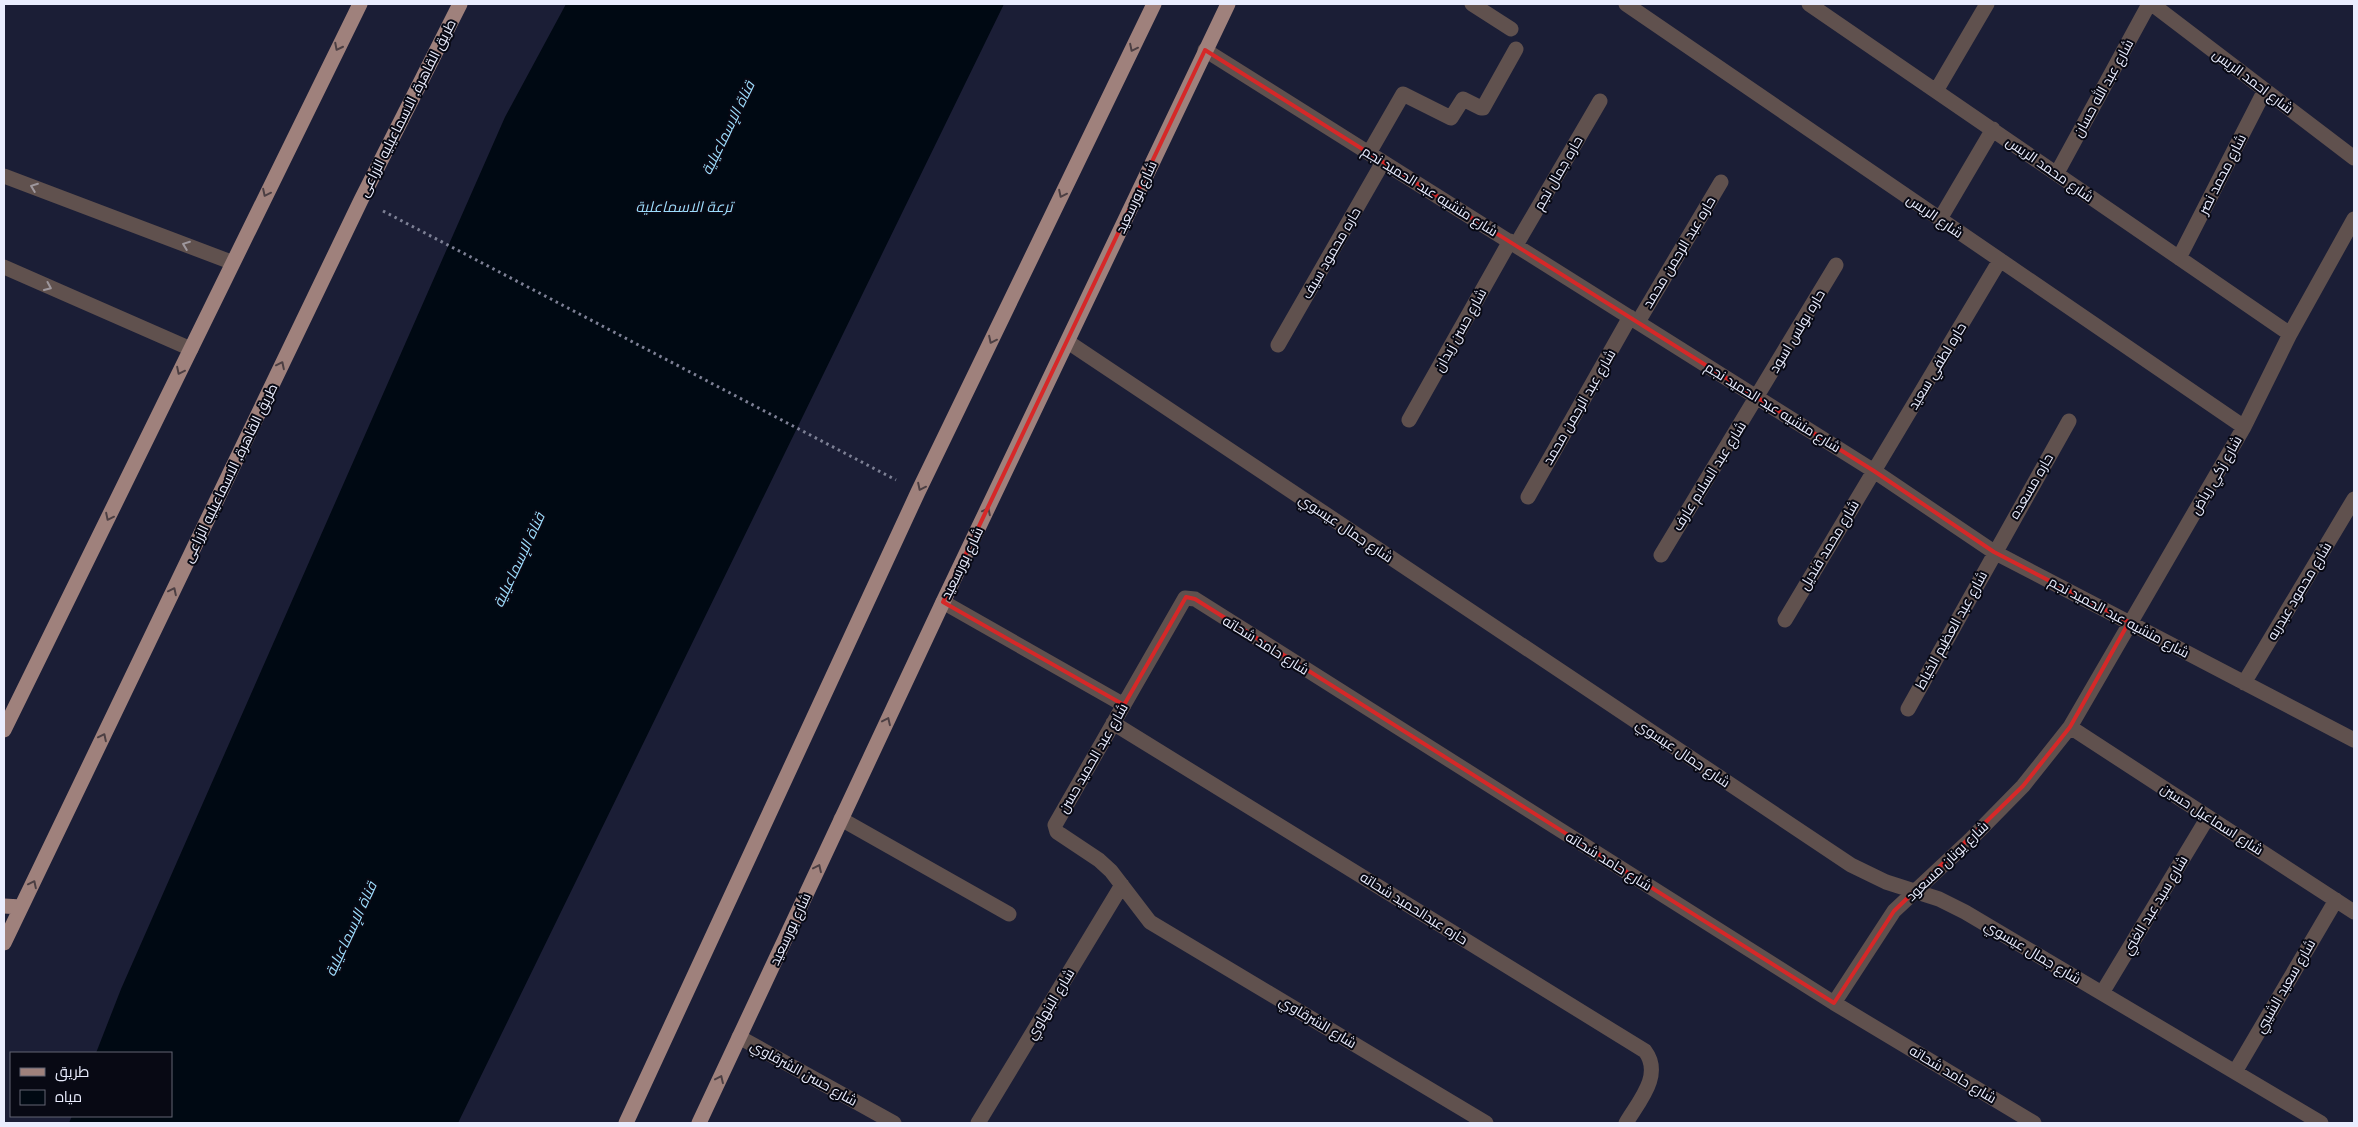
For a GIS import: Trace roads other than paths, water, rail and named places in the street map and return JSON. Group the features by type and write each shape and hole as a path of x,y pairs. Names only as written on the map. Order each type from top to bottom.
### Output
{"main road":[{"path":"4,730 191,349 231,262 360,4"},
{"name":"طريق القاهرة, الاسماعيليه الزراعى","path":"4,944 361,200 460,4"},
{"path":"626,1123 918,492 1154,4"},
{"name":"شارع بورسعيد","path":"699,1123 943,602 1228,4"},
{"path":"4,906 21,907"}],"street":[{"path":"1472,4 1511,29"},
{"name":"شارع الريس","path":"1626,4 2244,428"},
{"path":"1936,91 1987,4"},
{"name":"شارع احمد الريس","path":"2150,4 2354,158"},
{"name":"شارع عبد الله حسان","path":"2057,173 2150,4"},
{"name":"شارع محمد الريس","path":"1818,6 1936,91 2290,334"},
{"path":"1369,153 1403,94 1449,118 1452,117 1463,99 1483,108 1516,49"},
{"name":"شارع منشيه عبد الحميد نجم","path":"1205,50 1874,471 1994,552 2354,740"},
{"name":"شارع محمد نصر","path":"2179,258 2265,90"},
{"name":"حاره جمال نجم","path":"1513,243 1600,100"},
{"path":"1940,219 1992,129"},
{"name":"حاره محمود سيف","path":"1278,345 1383,162"},
{"path":"4,176 231,262"},
{"name":"حاره عبد الرحمن محمد","path":"1634,320 1721,182"},
{"name":"شارع زكي رياض","path":"2070,726 2244,428 2290,334 2354,219"},
{"name":"شارع حسن زيدان","path":"1410,420 1513,243"},
{"name":"حاره لطفي سعيد","path":"1874,471 2000,260"},
{"name":"حاره بولس اسود","path":"1758,398 1836,264"},
{"path":"4,267 191,349"},
{"name":"شارع عبد الرحمن محمد","path":"1528,497 1634,320"},
{"name":"شارع جمال عيسوي","path":"1068,342 1851,865 1886,882 1917,891 1965,912 2321,1123"},
{"name":"شارع عبد السلام عارف","path":"1661,555 1758,398"},
{"name":"حاره مسعده","path":"1994,552 2069,421"},
{"name":"شارع محمد قنديل","path":"1784,620 1874,471"},
{"name":"شارع محمود عبدربه","path":"2244,683 2354,499"},
{"name":"شارع عبد العظيم الخياط","path":"1908,709 1994,552"},
{"name":"شارع عبد الحميد حسن","path":"1150,922 1111,871 1099,860 1057,832 1055,828 1185,598"},
{"name":"شارع حامد شحاته","path":"1185,598 1195,599 1834,1002 2034,1123"},
{"path":"943,602 1124,705"},
{"name":"حاره عبدالحميد شحاته","path":"1113,723 1645,1050 1651,1059 1653,1076 1626,1123"},
{"name":"شارع يونان مسعود","path":"1834,1002 1894,911 1917,891 2023,786 2070,726"},
{"name":"شارع اسماعيل حسين","path":"2070,726 2354,912"},
{"name":"شارع سيد عبد الغني","path":"2102,993 2208,817"},
{"path":"841,819 1010,914"},
{"name":"شارع البنهاوي","path":"978,1123 1122,885"},
{"name":"شارع سعيد الشيبي","path":"2234,1072 2336,900"},
{"name":"شارع الشرقاوي","path":"1150,922 1486,1123"},
{"name":"شارع حسن الشرقاوي","path":"739,1037 894,1123"}],"water":[{"name":"ترعة الاسماعلية","path":"566,4 1004,4 458,1123 69,1123 72,1117 172,1117 172,1052 96,1052 121,989 505,117"}],"water label":[{"name":"قناة الإسماعيلية","path":"728,128"},
{"name":"قناة الإسماعيلية","path":"519,560"},
{"name":"قناة الإسماعيلية","path":"351,929"}]}
